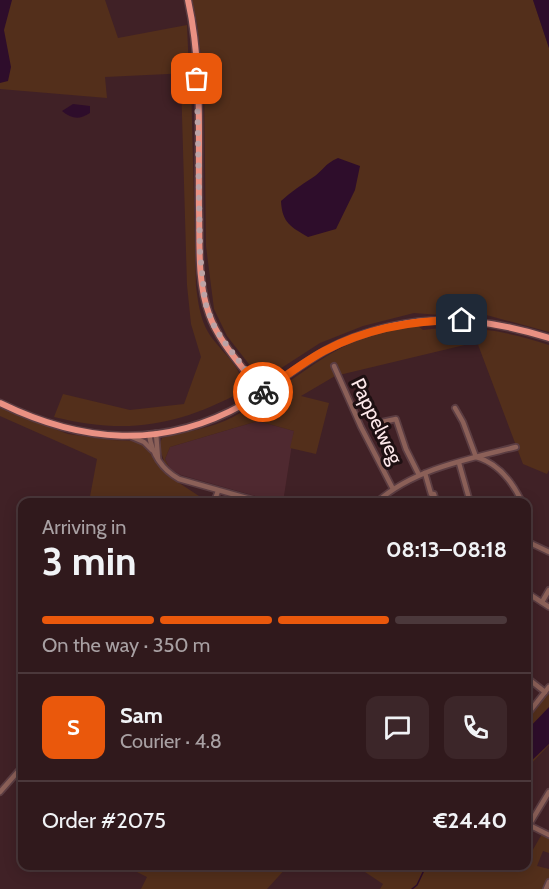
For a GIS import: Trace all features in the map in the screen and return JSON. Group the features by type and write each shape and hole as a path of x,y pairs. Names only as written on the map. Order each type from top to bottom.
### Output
{"main road":[{"path":"188,0 193,23 197,77 200,253 203,291 208,312 217,331 262,393"},
{"path":"0,403 60,428 96,435 129,436 209,420 262,393 306,362 339,344 385,328 437,319 483,321 549,338"},
{"path":"250,376 269,382 280,380"}],"street":[{"name":"Pappelweg","path":"334,366 361,427 393,489"},
{"path":"455,408 466,428 476,457 491,463 501,472 520,498"},
{"path":"382,422 396,419 406,449 435,498"},
{"path":"153,433 153,453"},
{"path":"153,433 159,462"},
{"path":"129,436 144,442 168,473 178,479 245,498"},
{"path":"382,498 393,489 422,474 516,447"},
{"path":"459,463 469,498"},
{"path":"215,498 218,491"},
{"path":"531,543 549,552"},
{"path":"542,602 549,590"},
{"path":"531,595 549,607"},
{"path":"531,681 545,692"},
{"path":"531,710 549,687"},
{"path":"0,792 18,772"},
{"path":"531,823 549,792"},
{"path":"531,826 549,835"},
{"path":"546,889 549,882"}],"shaded area":[{"path":"0,0 105,0 118,38 187,25 189,73 105,77 107,98 0,89"},
{"path":"0,0 12,0 4,30 11,67 8,81 0,83"},
{"path":"192,0 533,0 549,48 549,332 479,313 466,317 414,313 363,326 320,343 269,376 262,376 252,368 227,336 214,309 206,246 204,82"},
{"path":"533,0 549,0 549,48"},
{"path":"191,80 196,286 199,304 208,332 240,374 243,391 196,412 152,424 105,425 54,417 63,394 130,410 184,404 201,357 191,324 187,285 181,81"},
{"path":"73,104 90,106 90,113 76,118 62,111"},
{"path":"338,158 360,166 355,190 336,229 308,237 288,224 283,214 281,201"},
{"path":"418,326 423,330 472,328 487,330 549,345 549,470 547,474 523,464 477,342 335,376 301,396 329,403 316,454 290,448 294,431 258,421 170,447 165,459 170,469 165,464 159,446 162,438 207,427 233,417 264,399 323,358 355,341 378,333"},
{"path":"0,408 68,434 136,441 143,444 167,475 202,498 90,498 97,459 0,416"},
{"path":"258,421 294,431 284,498 262,498 181,475 170,469 165,459 170,447"},
{"path":"549,690 549,745 531,764 531,713"},
{"path":"549,707 549,744 531,761 531,726"},
{"path":"542,834 549,836 549,853 543,851 537,866 549,869 549,889 380,889 383,884 362,870 531,870 531,853"},
{"path":"133,870 284,870 267,889 141,889 147,877"}],"waterway":[{"path":"412,889 417,885 424,870"}],"way so far":[{"path":"197,79 200,253 205,302 212,322 222,339 263,392"}],"route":[{"path":"263,392 306,362 357,337 412,322 437,319 462,320"}]}
